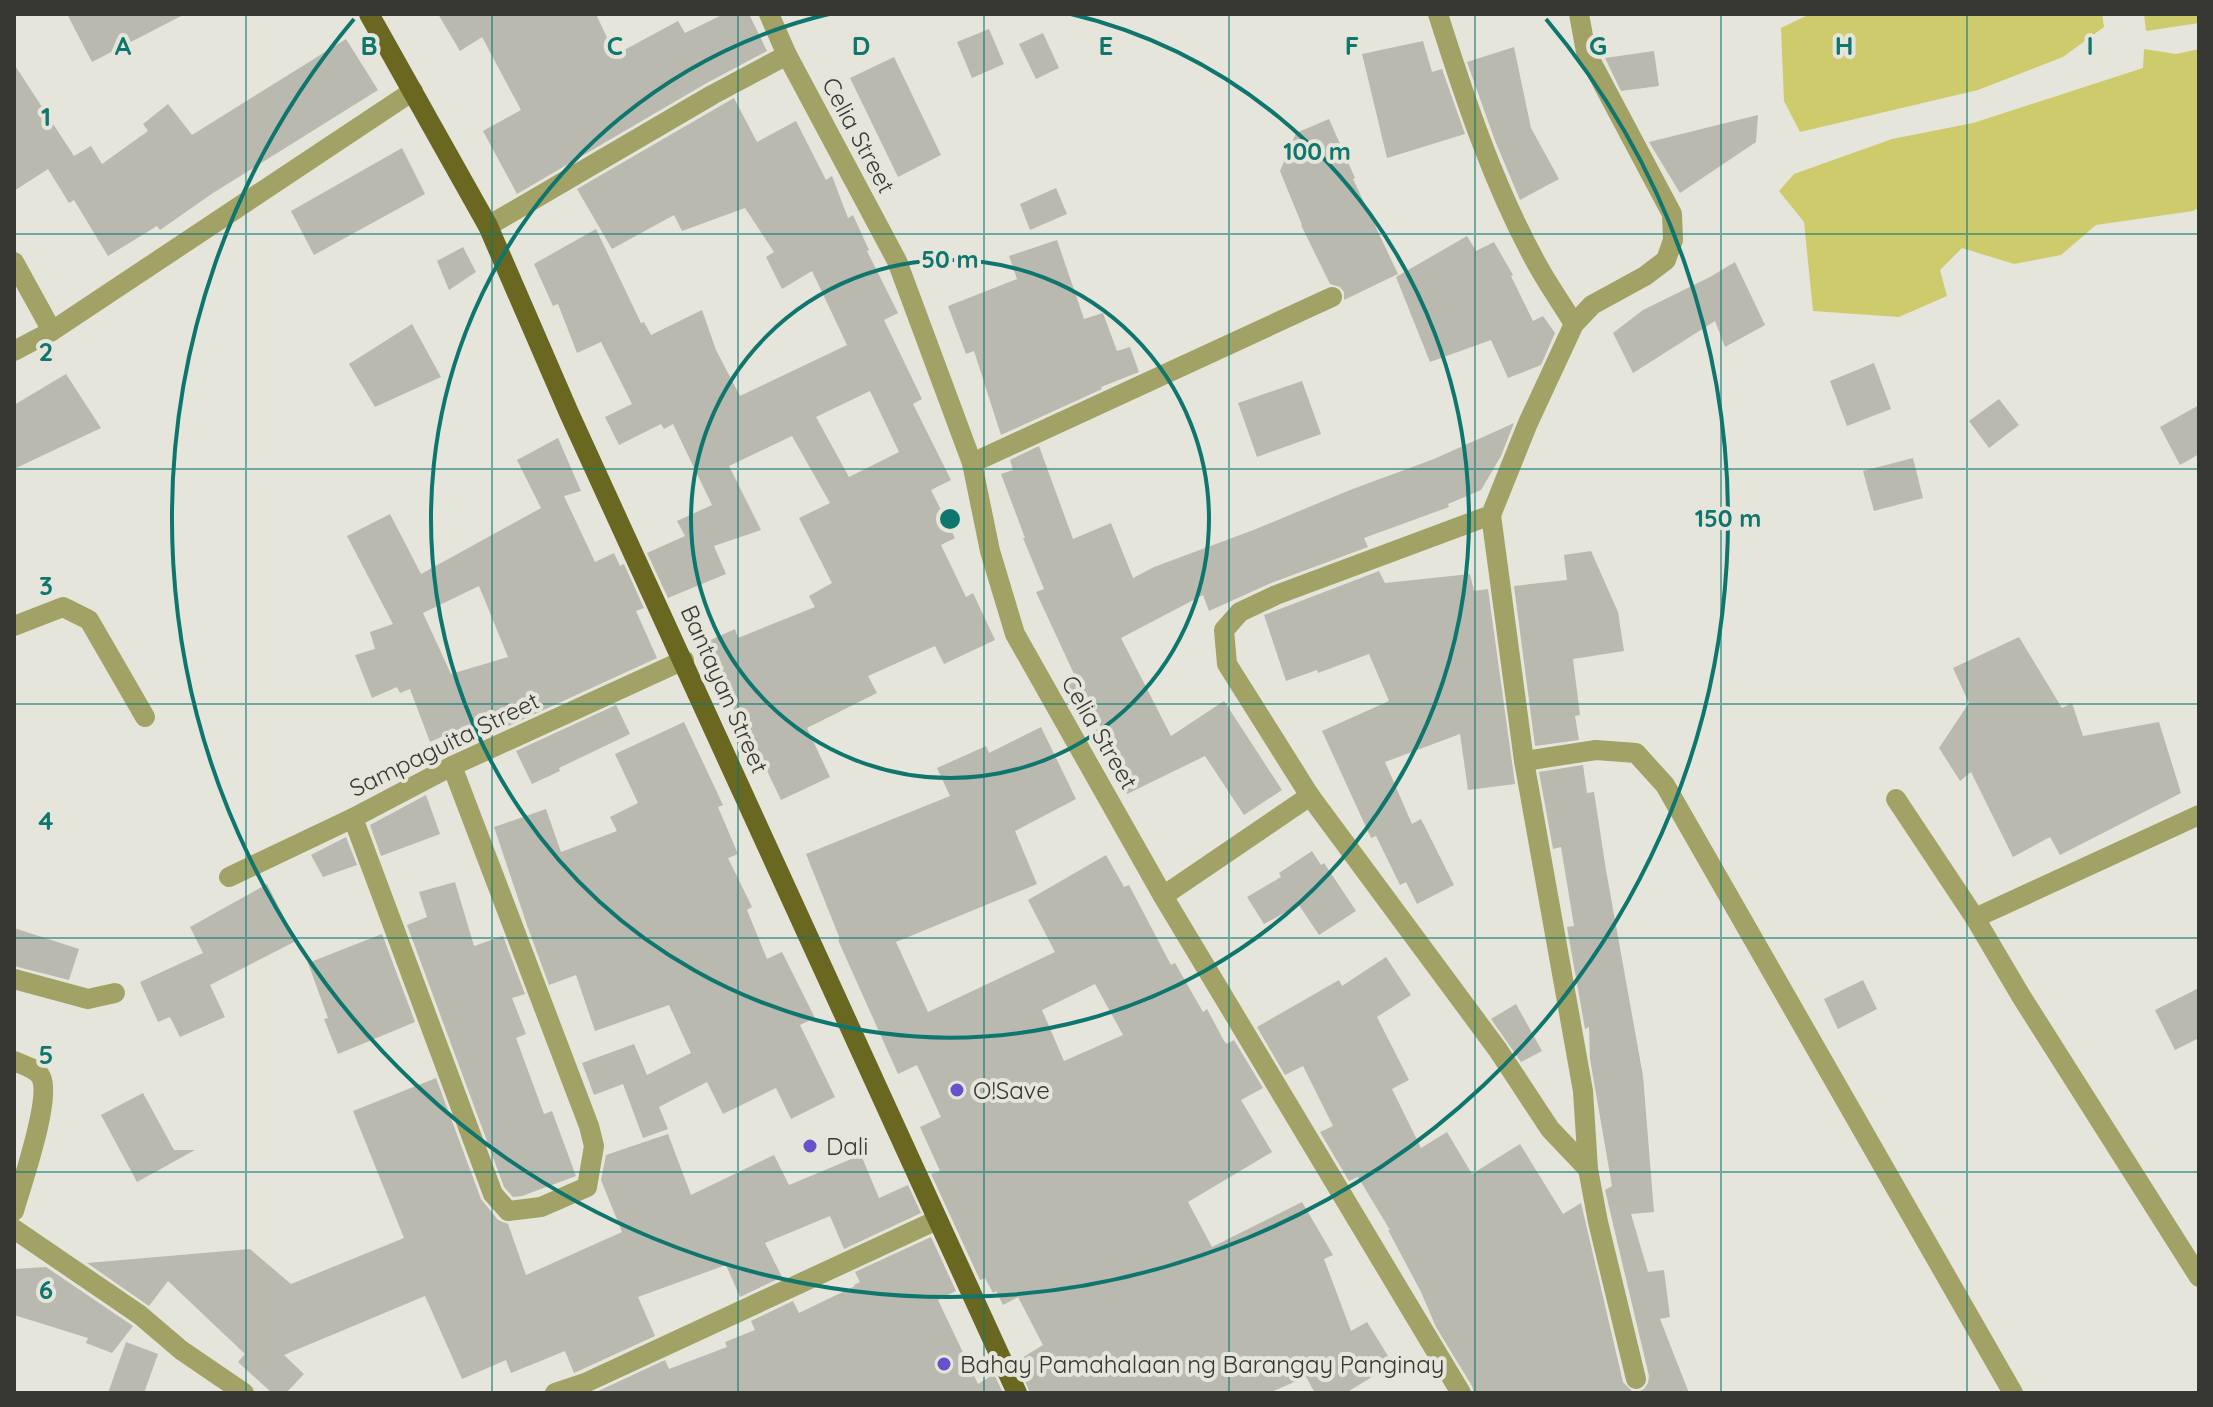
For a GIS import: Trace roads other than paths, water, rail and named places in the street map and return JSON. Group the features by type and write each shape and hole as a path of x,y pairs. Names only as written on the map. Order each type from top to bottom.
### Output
{"main road":[{"name":"Bantayan Street","path":"369,14 488,226 569,413 1017,1393"}],"street":[{"name":"Celia Street","path":"769,14 787,55 897,261 972,463 990,551 1015,634 1163,896 1461,1393"},
{"path":"1438,14 1463,94 1505,198 1537,265 1574,324"},
{"path":"1579,14 1586,52 1672,214 1673,240 1666,260 1645,276 1592,305 1574,324 1528,423 1491,515 1524,761 1583,1091 1588,1169 1636,1379"},
{"path":"488,226 712,95 787,55"},
{"path":"14,351 52,331 413,91"},
{"path":"14,262 52,331"},
{"path":"972,463 1332,297"},
{"path":"1491,515 1276,595 1240,612 1224,630 1227,664 1310,796 1498,1050 1550,1129 1588,1169"},
{"path":"14,626 63,607 89,620 145,717"},
{"name":"Sampaguita Street","path":"229,877 353,818 452,766 684,660"},
{"path":"1524,761 1596,750 1636,753 1665,785 2013,1393"},
{"path":"353,818 493,1194 508,1211 541,1207 587,1187 594,1146 589,1126 452,766"},
{"path":"1163,896 1310,796"},
{"path":"1896,799 2197,1269"},
{"path":"1975,918 2199,815"},
{"path":"14,979 88,999 115,993"},
{"path":"14,1061 36,1071 44,1088 37,1133 14,1211"},
{"path":"555,1393 585,1383 937,1220"},
{"path":"14,1229 140,1315 181,1350 244,1393"}],"place":[{"name":"O!Save","path":"957,1090"},
{"name":"Dali","path":"810,1146"},
{"name":"Bahay Pamahalaan ng Barangay Panginay","path":"944,1364"}]}
